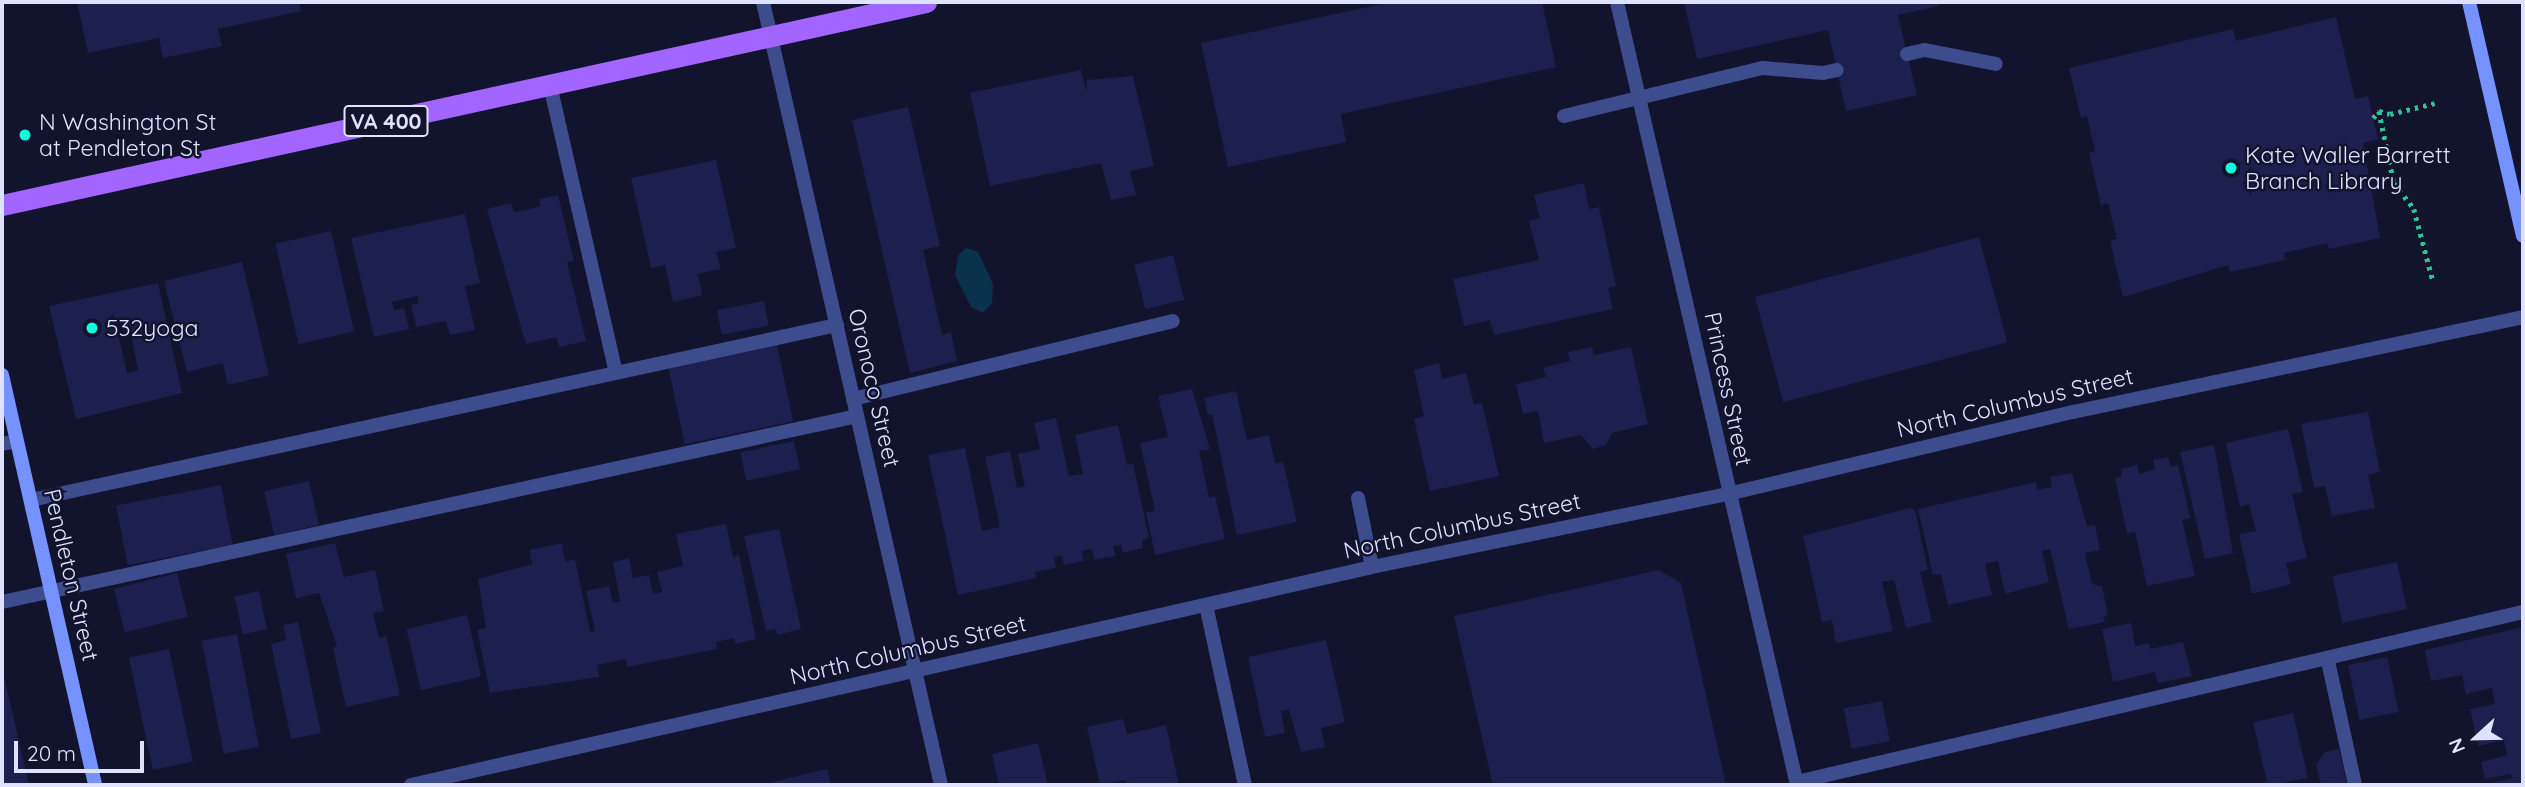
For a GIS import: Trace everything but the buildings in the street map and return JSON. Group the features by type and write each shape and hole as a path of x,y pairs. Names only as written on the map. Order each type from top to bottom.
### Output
{"main road":[{"name":"VA 400","path":"2,205 926,2"},
{"path":"2469,2 2523,236"},
{"name":"Pendleton Street","path":"2,375 95,785"}],"street":[{"name":"Oronoco Street","path":"763,2 941,785"},
{"name":"Princess Street","path":"1617,2 1728,494 1797,784"},
{"path":"1907,54 1925,50 1996,64"},
{"path":"1564,116 1638,95 1763,68 1823,74 1838,70"},
{"path":"550,85 616,373"},
{"name":"North Columbus Street","path":"411,785 1372,567 1728,494 2073,412 2523,317"},
{"path":"853,398 1173,321"},
{"path":"31,500 837,325"},
{"path":"2,602 857,416"},
{"path":"2,444 17,441"},
{"path":"1358,498 1372,567"},
{"path":"1206,605 1245,785"},
{"path":"1797,784 2328,661 2523,612"},
{"path":"2328,661 2356,785"}],"path":[{"path":"2379,111 2390,114 2435,103"},
{"path":"2374,118 2379,111"},
{"path":"2379,111 2394,183 2414,209 2433,281"}],"water":[{"path":"966,248 978,252 993,284 992,303 983,313 971,307 955,275 958,256"}],"place":[{"name":"N Washington St at Pendleton St","path":"25,135"},
{"name":"Kate Waller Barrett Branch Library","path":"2231,168"},
{"name":"532yoga","path":"92,328"}]}
